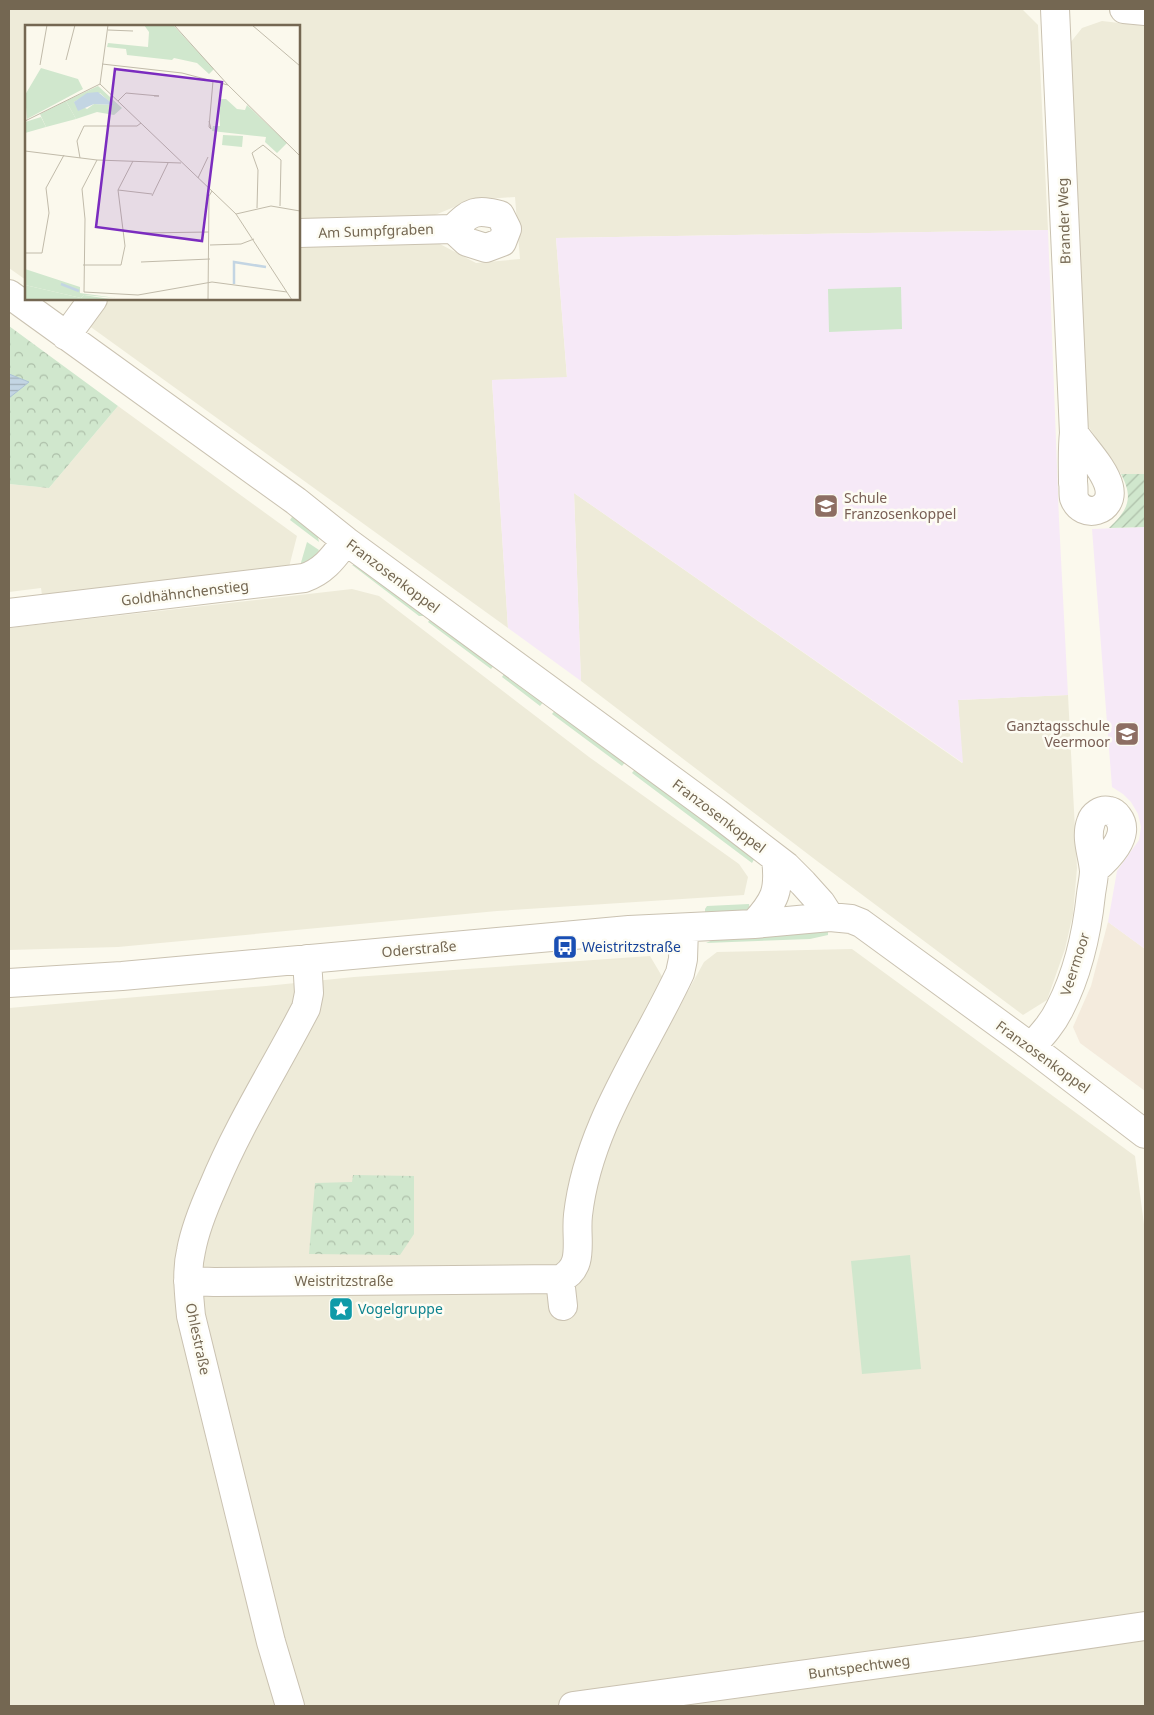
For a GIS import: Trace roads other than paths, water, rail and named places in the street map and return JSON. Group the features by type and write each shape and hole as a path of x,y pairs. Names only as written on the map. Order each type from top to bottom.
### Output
{"street":[{"name":"Brander Weg","path":"1055,9 1074,433"},
{"path":"1124,9 1145,11"},
{"name":"Am Sumpfgraben","path":"300,233 453,229"},
{"name":"Franzosenkoppel","path":"9,294 296,501 346,541 717,813 803,882 830,917 851,919 861,923 1031,1047 1145,1134"},
{"path":"66,336 92,300"},
{"name":"Goldhähnchenstieg","path":"9,613 304,578 316,574 346,541"},
{"name":"Franzosenkoppel","path":"754,924 770,906 774,898 777,885 776,859"},
{"name":"Veermoor","path":"1031,1047 1052,1023 1069,989 1089,920 1094,870"},
{"name":"Oderstraße","path":"9,983 122,976 602,932 754,924 830,917"},
{"path":"563,1306 560,1280 569,1275 575,1267 578,1255 577,1221 580,1199 596,1144 611,1104 680,973 684,948 684,928"},
{"name":"Ohlestraße","path":"290,1706 271,1642 191,1316 188,1281 190,1252 219,1172 248,1111 306,1008 309,993 307,959"},
{"name":"Weistritzstraße","path":"188,1281 560,1280"},
{"name":"Buntspechtweg","path":"572,1706 1145,1626"}],"water":[{"path":"9,374 29,382 9,398"}],"place":[{"name":"Schule Franzosenkoppel","path":"826,506"},
{"name":"Ganztagsschule Veermoor","path":"1127,734"},
{"name":"Weistritzstraße","path":"565,947"},
{"name":"Vogelgruppe","path":"341,1309"}]}
